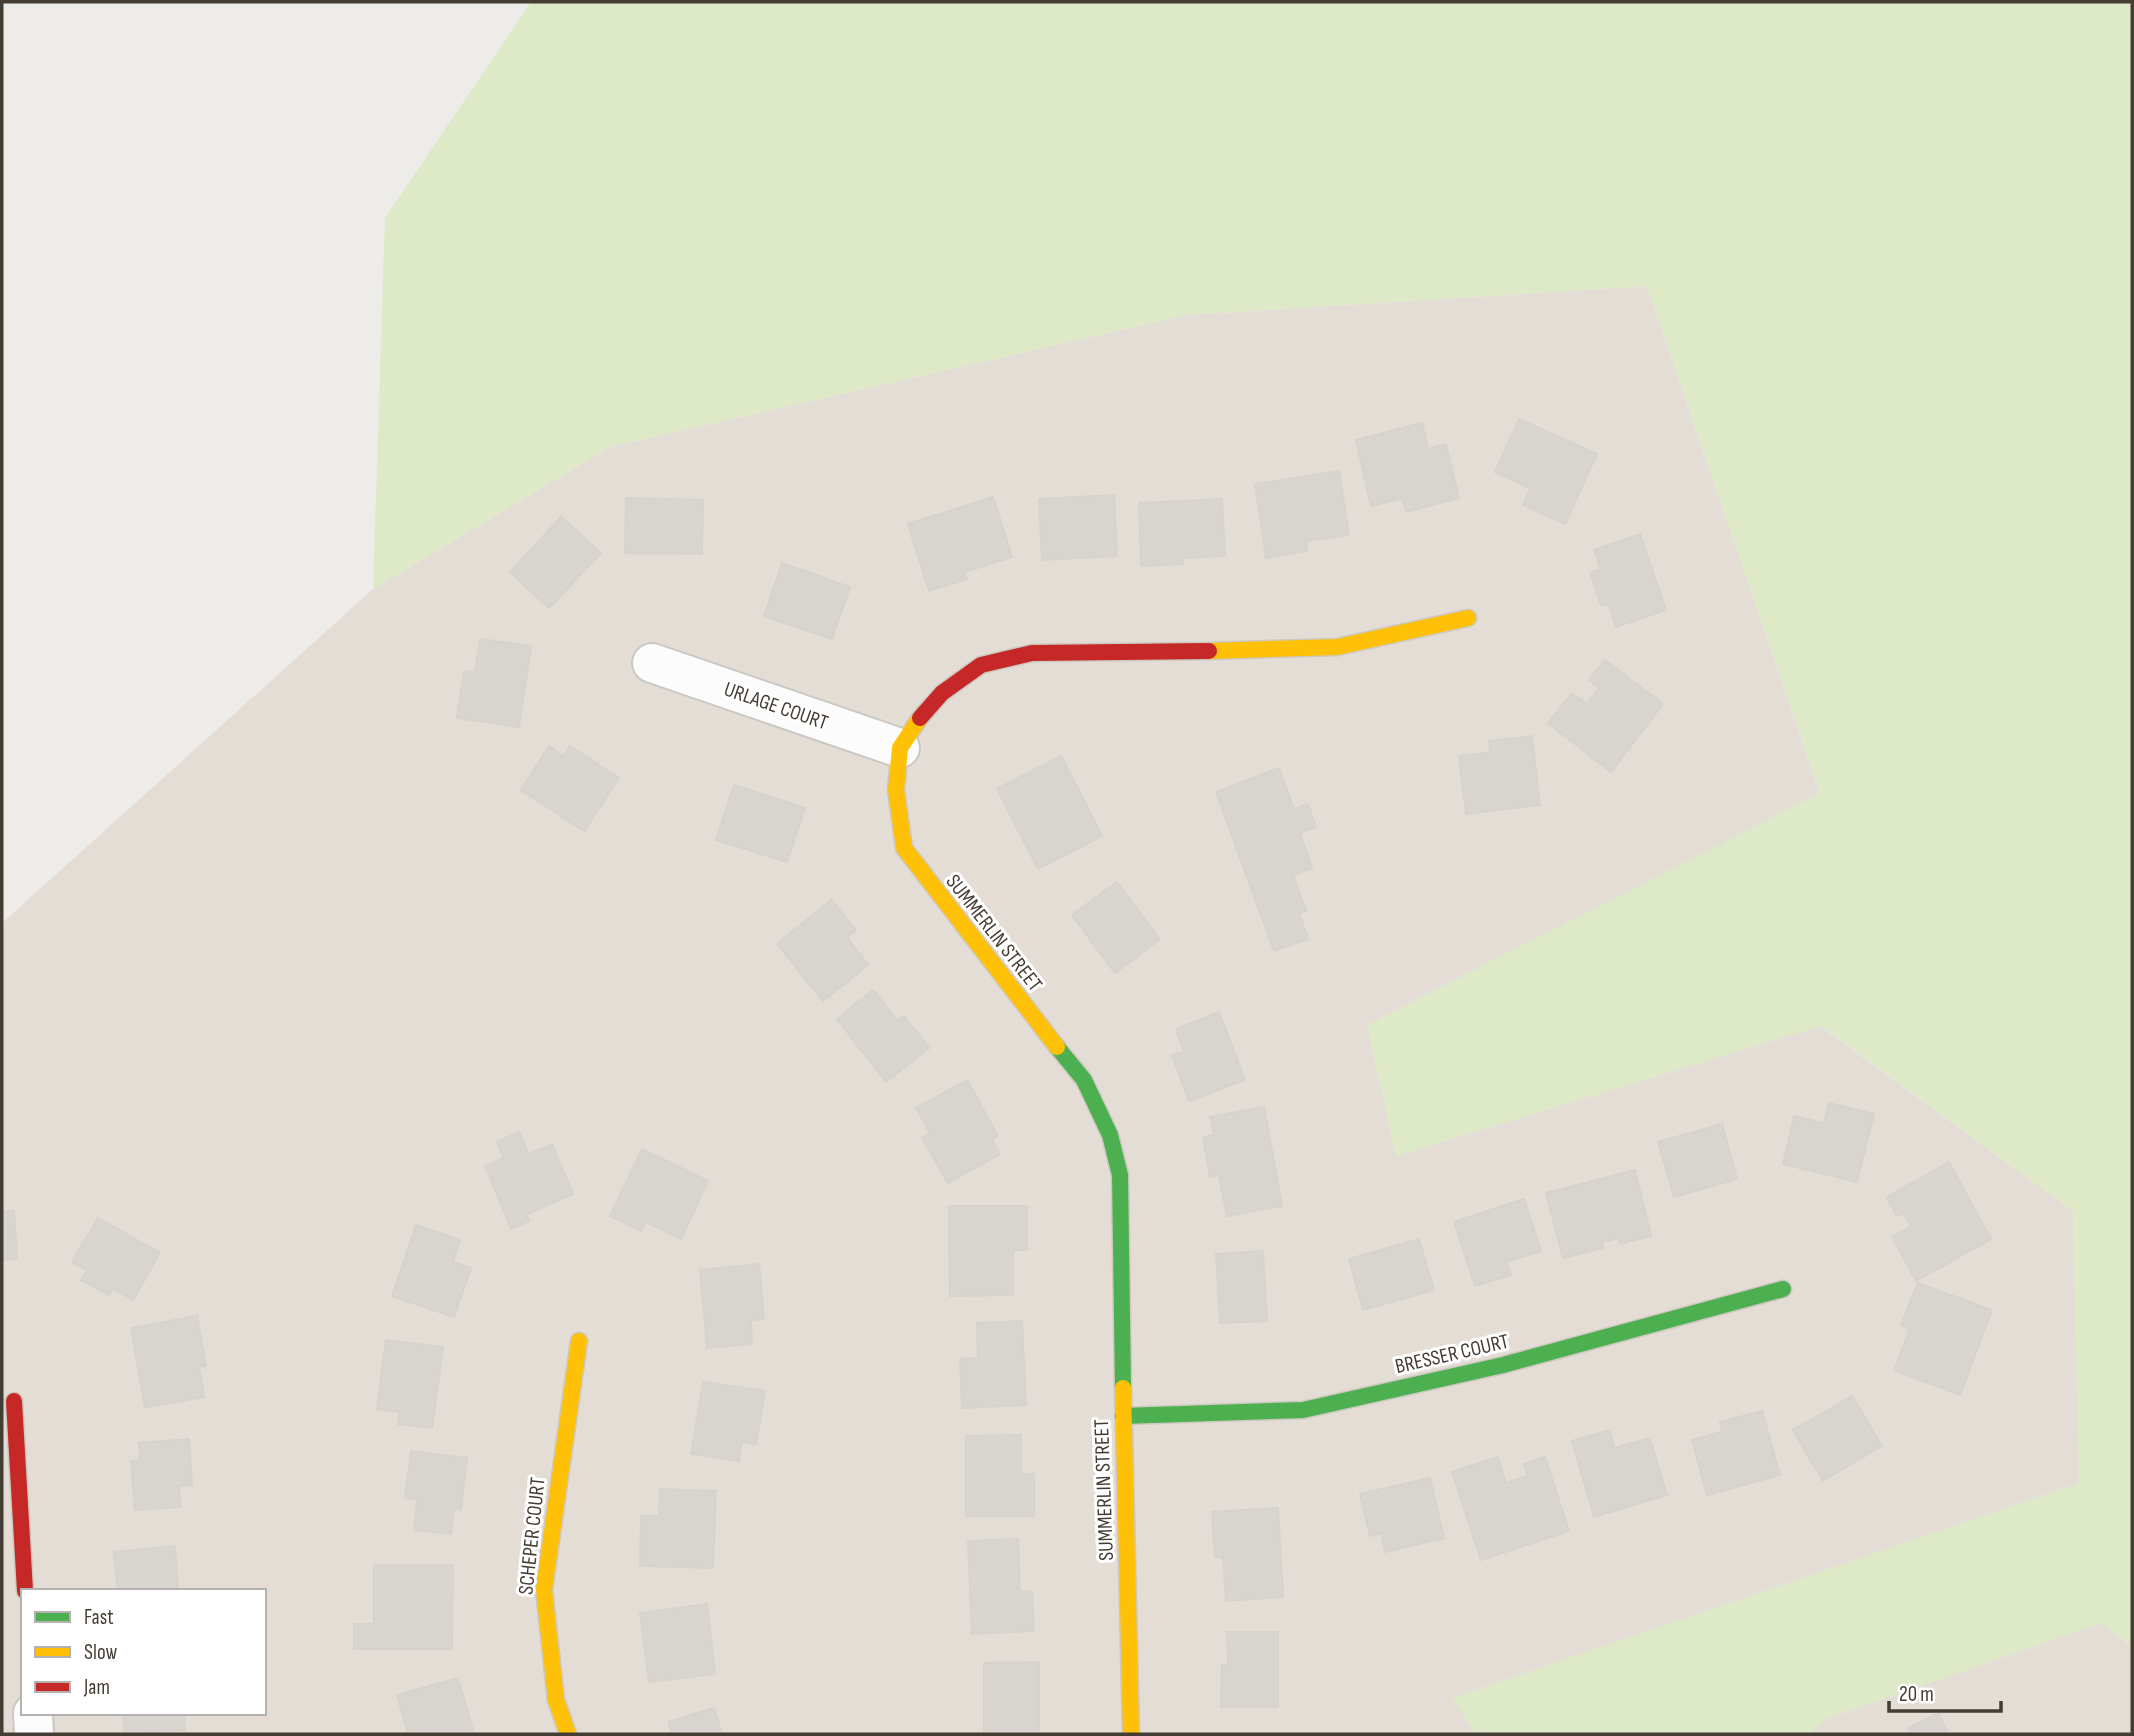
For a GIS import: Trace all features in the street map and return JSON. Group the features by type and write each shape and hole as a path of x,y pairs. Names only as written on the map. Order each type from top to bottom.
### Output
{"street":[{"name":"SUMMERLIN STREET","path":"1131,1734 1120,1175 1110,1135 1084,1080 1010,989 904,848 896,790 900,748 915,723 942,693 981,665 1032,653 1143,653 1337,647 1468,618"},
{"name":"URLAGE COURT","path":"652,663 900,748"},
{"name":"BRESSER COURT","path":"1123,1416 1303,1410 1503,1365 1783,1289"},
{"name":"SCHEPER COURT","path":"568,1734 556,1700 544,1590 579,1341"},
{"path":"14,1401 26,1589"},
{"path":"33,1715 34,1734"}],"shaded area":[{"path":"1647,286 1820,794 1367,1025 1396,1156 1820,1026 2073,1211 2079,1483 1453,1698 1476,1734 2,1734 2,923 373,589 610,447 1187,315"},
{"path":"2101,1623 2132,1647 2132,1734 1808,1734 1826,1719"}],"green space":[{"path":"531,2 2132,2 2132,1647 2101,1623 1826,1719 1808,1734 1476,1734 1452,1698 2079,1483 2073,1211 1821,1026 1396,1156 1367,1025 1820,793 1647,286 1187,315 610,447 373,589 385,218"}],"building":[{"path":"1519,419 1597,454 1565,524 1523,505 1530,488 1495,472"},
{"path":"1422,423 1428,449 1446,444 1459,498 1406,512 1403,498 1371,506 1356,440"},
{"path":"1339,471 1349,535 1306,541 1307,551 1266,558 1255,484"},
{"path":"1114,495 1117,556 1042,560 1039,499"},
{"path":"993,497 1012,557 964,572 967,579 929,591 908,524"},
{"path":"626,498 703,500 702,554 625,553"},
{"path":"1222,499 1225,556 1182,558 1183,564 1141,566 1139,503"},
{"path":"561,517 601,553 549,608 510,572"},
{"path":"1640,534 1666,610 1616,627 1609,605 1601,605 1590,573 1601,569 1594,550"},
{"path":"782,563 850,587 832,639 764,616"},
{"path":"480,639 531,646 519,727 457,718 464,671 475,672"},
{"path":"1605,660 1663,704 1611,772 1548,723 1572,693 1587,704 1599,688 1589,680"},
{"path":"1532,736 1540,805 1466,814 1459,756 1490,752 1489,741"},
{"path":"549,746 564,756 570,746 619,778 584,831 521,790"},
{"path":"1061,756 1102,836 1038,869 997,789"},
{"path":"1279,768 1294,809 1308,804 1316,827 1300,833 1312,868 1293,875 1306,911 1299,913 1308,939 1274,951 1216,792"},
{"path":"734,785 805,808 787,862 716,840"},
{"path":"1117,882 1160,939 1115,973 1072,915"},
{"path":"831,900 856,930 847,937 868,965 823,1001 777,944"},
{"path":"873,990 898,1021 904,1016 929,1048 886,1082 837,1019"},
{"path":"1219,1012 1245,1080 1189,1101 1172,1055 1184,1051 1176,1029"},
{"path":"967,1080 998,1136 992,1139 1000,1154 948,1183 922,1138 930,1133 916,1108"},
{"path":"1829,1103 1874,1114 1857,1182 1783,1164 1794,1116 1824,1123"},
{"path":"1264,1107 1282,1206 1227,1216 1219,1175 1210,1177 1203,1137 1214,1135 1210,1117"},
{"path":"1722,1124 1737,1179 1674,1197 1658,1142"},
{"path":"519,1132 528,1154 552,1144 573,1194 527,1214 529,1221 511,1229 485,1166 504,1158 497,1142"},
{"path":"642,1149 708,1181 681,1239 646,1222 641,1231 610,1216"},
{"path":"1949,1162 1991,1239 1916,1281 1892,1237 1911,1226 1903,1213 1897,1216 1887,1197"},
{"path":"1635,1170 1651,1236 1620,1244 1618,1238 1602,1242 1603,1248 1563,1258 1546,1193"},
{"path":"1524,1199 1541,1251 1507,1262 1511,1275 1475,1286 1454,1222"},
{"path":"949,1206 1027,1206 1027,1250 1013,1250 1013,1295 950,1296"},
{"path":"14,1211 17,1259 2,1260 2,1212"},
{"path":"98,1218 160,1253 133,1300 113,1288 109,1295 81,1280 87,1270 72,1262"},
{"path":"416,1225 460,1240 453,1262 471,1268 454,1317 392,1296"},
{"path":"1419,1239 1434,1290 1363,1310 1349,1259"},
{"path":"1263,1251 1267,1321 1220,1323 1216,1254"},
{"path":"759,1264 764,1319 751,1320 752,1344 707,1348 700,1270"},
{"path":"1918,1283 1992,1310 1960,1395 1894,1370 1910,1329 1901,1325"},
{"path":"197,1316 206,1366 199,1367 204,1397 145,1407 131,1328"},
{"path":"1022,1321 1026,1405 962,1408 960,1359 978,1358 977,1323"},
{"path":"386,1340 443,1347 432,1428 398,1424 399,1412 377,1409"},
{"path":"703,1382 765,1391 756,1444 742,1441 739,1461 691,1454"},
{"path":"1852,1396 1882,1446 1823,1481 1793,1430"},
{"path":"1762,1411 1780,1475 1707,1495 1692,1440 1722,1432 1720,1422"},
{"path":"1610,1430 1614,1448 1650,1438 1667,1495 1594,1517 1572,1441"},
{"path":"1021,1435 1021,1474 1034,1474 1034,1516 966,1516 966,1436"},
{"path":"189,1439 192,1485 179,1486 181,1507 135,1510 131,1461 140,1460 139,1443"},
{"path":"411,1451 467,1458 461,1509 454,1508 451,1534 414,1530 417,1500 405,1498"},
{"path":"1498,1457 1506,1483 1528,1476 1524,1464 1545,1457 1569,1531 1481,1560 1452,1472"},
{"path":"1430,1478 1444,1538 1385,1552 1381,1533 1370,1536 1360,1494"},
{"path":"660,1489 716,1491 713,1568 640,1566 641,1516 659,1516"},
{"path":"1278,1508 1283,1597 1226,1601 1223,1557 1215,1557 1212,1512"},
{"path":"1018,1539 1020,1592 1032,1591 1034,1631 972,1634 968,1541"},
{"path":"175,1546 178,1589 118,1589 114,1552"},
{"path":"374,1565 453,1565 452,1649 354,1649 354,1624 374,1624"},
{"path":"707,1604 715,1674 649,1682 640,1613"},
{"path":"1227,1632 1278,1632 1278,1707 1221,1707 1222,1665 1228,1665"},
{"path":"1039,1662 1039,1733 984,1734 984,1663"},
{"path":"458,1678 474,1734 408,1734 397,1695"},
{"path":"714,1708 722,1734 672,1734 668,1722"},
{"path":"1939,1713 1948,1734 1911,1734 1908,1728"},
{"path":"123,1715 184,1715 185,1730 125,1734"}],"traffic: fast":[{"path":"1057,1047 1084,1080 1110,1135 1120,1175 1123,1388"},
{"path":"1123,1416 1303,1410 1503,1365 1783,1289"}],"traffic: slow":[{"path":"1209,651 1337,647 1468,618"},
{"path":"920,718 900,748 896,790 904,848 1057,1047"},
{"path":"568,1734 556,1700 544,1590 579,1341"},
{"path":"1123,1388 1131,1734"}],"traffic: jam":[{"path":"920,718 942,693 981,665 1032,653 1209,651"},
{"path":"14,1401 25,1589"}]}
